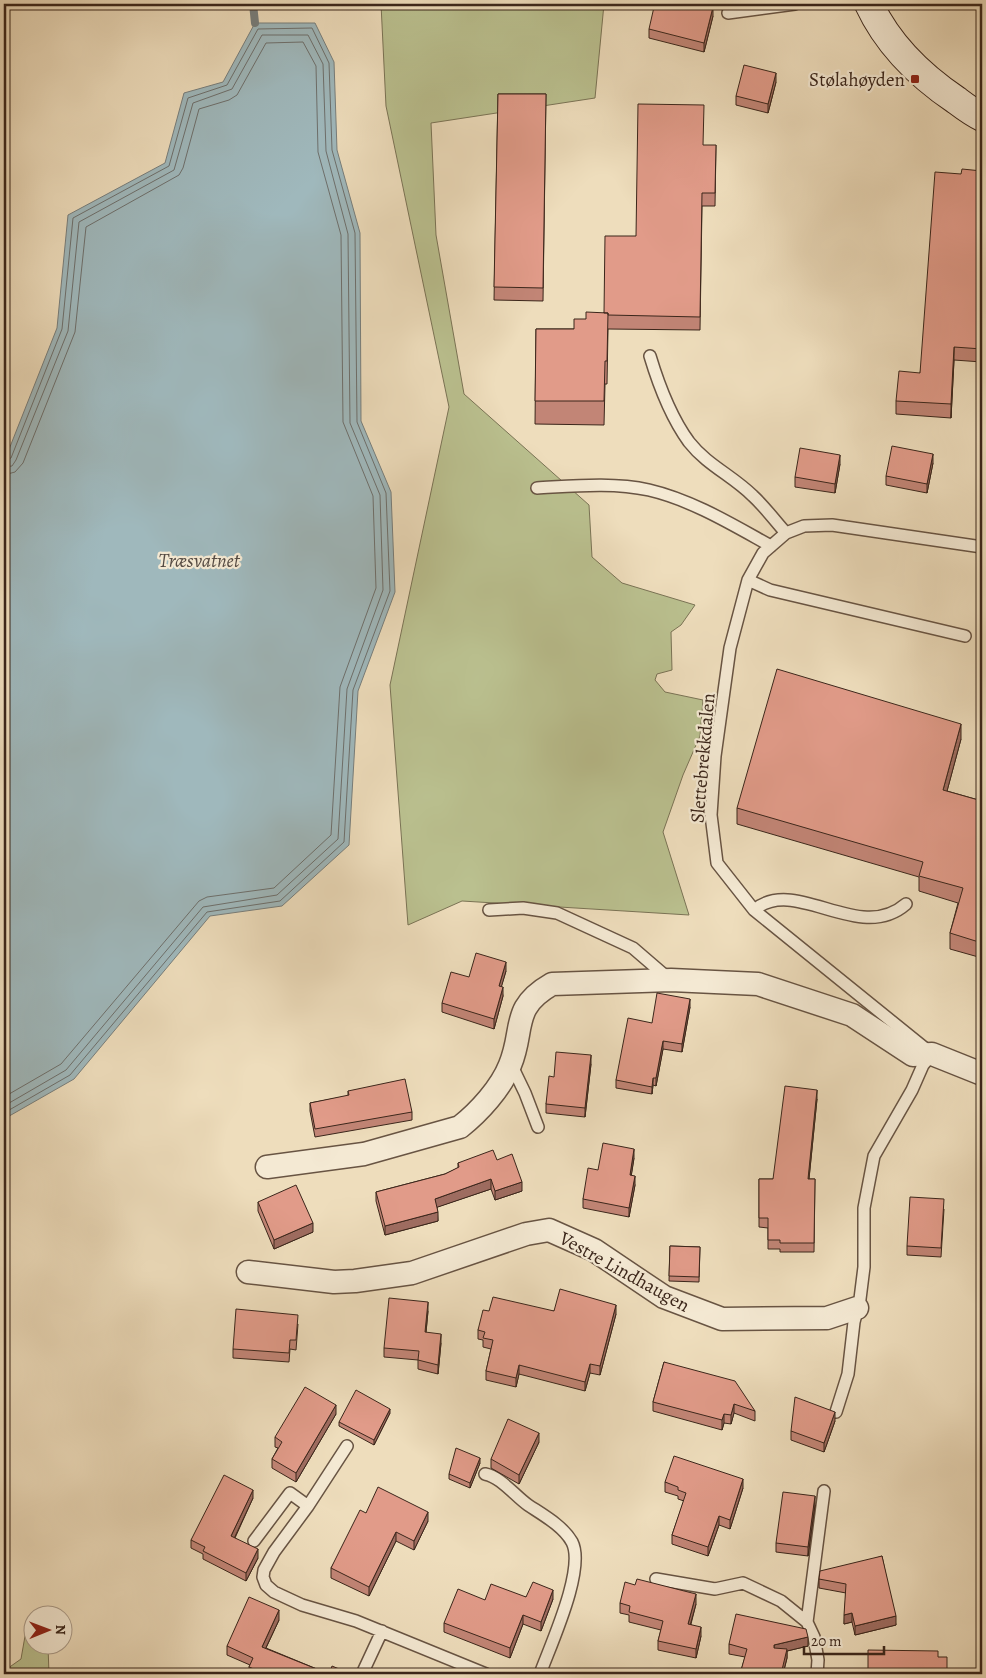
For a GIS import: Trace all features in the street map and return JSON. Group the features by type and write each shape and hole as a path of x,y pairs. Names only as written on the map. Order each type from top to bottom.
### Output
{"main road":[{"path":"869,4 878,24 907,62 934,85 982,117"}],"street":[{"path":"267,1167 364,1154 460,1127 472,1118 486,1101 511,1064 521,1015 527,1003 540,991 552,984 671,980 758,984 852,1015 913,1055 932,1054 982,1074"},
{"name":"Vestre Lindhaugen","path":"248,1272 334,1282 355,1281 412,1273 526,1234 549,1230 594,1250 664,1297 722,1319 827,1318 857,1308"}],"lane":[{"path":"728,13 794,4"},
{"path":"650,356 668,405 690,442 703,457 753,495 786,533"},
{"path":"537,488 613,485 650,490 707,511 771,546"},
{"name":"Slettebrekkdalen","path":"932,1054 754,910 717,863 711,815 716,756 730,648 748,580 763,553 786,533 804,526 832,525 982,547"},
{"path":"748,580 770,590 965,636"},
{"path":"754,910 762,903 787,900 806,903 842,915 860,917 890,913 897,911 906,904"},
{"path":"489,910 523,908 557,913 634,948 671,980"},
{"path":"836,1412 848,1374 864,1267 864,1208 874,1156 912,1090 923,1065 932,1054"},
{"path":"511,1064 538,1127"},
{"path":"347,1446 308,1506 291,1526 264,1570 263,1577 266,1585 274,1592 302,1605 382,1631 486,1674"},
{"path":"485,1474 504,1485 558,1526 573,1544 575,1568 571,1590 540,1674"},
{"path":"807,1622 824,1491"},
{"path":"254,1541 290,1493 308,1506"},
{"path":"656,1579 715,1589 743,1583 781,1601 807,1622 814,1637 818,1660 818,1674"},
{"path":"362,1674 382,1631"}],"green space":[{"path":"381,4 604,4 595,98 431,123 436,235 464,394 589,505 592,557 622,583 695,605 681,625 671,632 672,670 657,674 655,680 665,692 703,700 700,736 683,775 663,832 689,915 462,901 408,925 390,685 449,407 386,106"},
{"path":"22,1653 22,1656 48,1656 49,1674 4,1674 4,1671 21,1659"}],"water":[{"name":"Træsvatnet","path":"255,23 315,23 334,62 337,150 360,233 361,421 391,492 395,592 358,691 349,845 282,906 210,916 74,1079 4,1119 4,462 57,328 68,215 165,163 184,93 223,82"}],"building":[{"path":"657,4 700,4 713,7 704,43 649,29 654,7 656,8"},
{"path":"744,65 776,73 768,104 736,96"},
{"path":"498,94 546,94 543,288 494,287"},
{"path":"638,104 704,105 703,145 716,145 715,193 702,193 700,317 608,315 608,313 604,313 605,236 636,236"},
{"path":"962,169 982,171 982,349 954,347 951,404 896,401 899,371 920,373 935,172 961,174"},
{"path":"586,312 608,313 604,401 535,401 536,329 574,329 574,319 586,319"},
{"path":"892,446 933,454 927,484 886,476"},
{"path":"800,448 840,455 835,484 795,477"},
{"path":"777,669 961,724 943,790 982,801 982,943 950,933 963,888 919,876 923,862 737,808"},
{"path":"476,953 506,962 499,986 503,987 494,1019 442,1003 451,972 469,977"},
{"path":"657,993 690,999 682,1044 663,1041 656,1078 653,1078 652,1087 616,1080 628,1018 652,1023"},
{"path":"556,1052 591,1055 585,1108 546,1104 549,1076 554,1077"},
{"path":"405,1079 412,1112 315,1129 310,1103 349,1095 348,1091"},
{"path":"785,1086 817,1090 808,1179 815,1179 814,1243 780,1243 780,1240 768,1240 768,1218 759,1218 759,1179 773,1179"},
{"path":"603,1143 634,1149 630,1175 635,1176 629,1208 583,1199 588,1168 598,1170"},
{"path":"493,1150 497,1160 512,1154 522,1182 495,1191 491,1179 435,1199 438,1212 385,1226 376,1192 445,1174 459,1167 458,1163"},
{"path":"296,1185 313,1223 274,1240 258,1202"},
{"path":"910,1197 944,1199 941,1248 907,1246"},
{"path":"670,1246 700,1247 699,1277 669,1276"},
{"path":"560,1289 616,1305 600,1366 590,1364 585,1382 519,1365 516,1378 486,1371 493,1340 483,1338 485,1332 478,1330 483,1310 489,1311 493,1297 554,1311"},
{"path":"389,1298 428,1302 425,1332 441,1334 438,1365 418,1360 419,1351 384,1348"},
{"path":"236,1309 298,1315 296,1340 290,1340 289,1353 233,1349"},
{"path":"664,1362 735,1381 755,1411 734,1404 731,1415 724,1414 722,1420 653,1402"},
{"path":"305,1387 336,1405 296,1473 272,1459 282,1442 275,1437"},
{"path":"356,1390 390,1409 374,1440 339,1422"},
{"path":"795,1397 835,1412 824,1443 791,1431"},
{"path":"508,1419 539,1433 519,1475 491,1459"},
{"path":"456,1448 480,1458 470,1483 449,1474"},
{"path":"674,1456 743,1479 730,1520 719,1516 708,1547 672,1535 686,1493 678,1490 678,1487 665,1482"},
{"path":"224,1475 253,1490 231,1536 258,1549 246,1573 203,1551 205,1547 191,1540"},
{"path":"378,1487 428,1512 414,1541 396,1532 369,1587 331,1568 360,1510 366,1513"},
{"path":"783,1492 815,1496 808,1547 776,1543"},
{"path":"882,1556 896,1616 855,1626 852,1613 844,1615 846,1584 819,1579 820,1571"},
{"path":"637,1579 696,1594 688,1624 701,1627 696,1649 658,1641 663,1621 629,1612 630,1606 620,1603 625,1582 635,1585"},
{"path":"533,1582 553,1590 541,1622 523,1615 510,1648 444,1623 458,1589 485,1600 491,1584 526,1597"},
{"path":"249,1597 279,1610 262,1647 329,1674 266,1674 249,1667 253,1658 227,1646"},
{"path":"736,1614 806,1629 808,1637 774,1645 774,1648 787,1649 781,1674 740,1674 747,1649 729,1644"},
{"path":"868,1650 938,1651 938,1657 947,1657 947,1674 868,1674"},
{"path":"332,1666 351,1674 329,1674"},
{"path":"410,1670 419,1674 408,1674"}],"waterway":[{"path":"253,4 255,23"}],"place":[{"name":"Stølahøyden","path":"915,79"}]}
